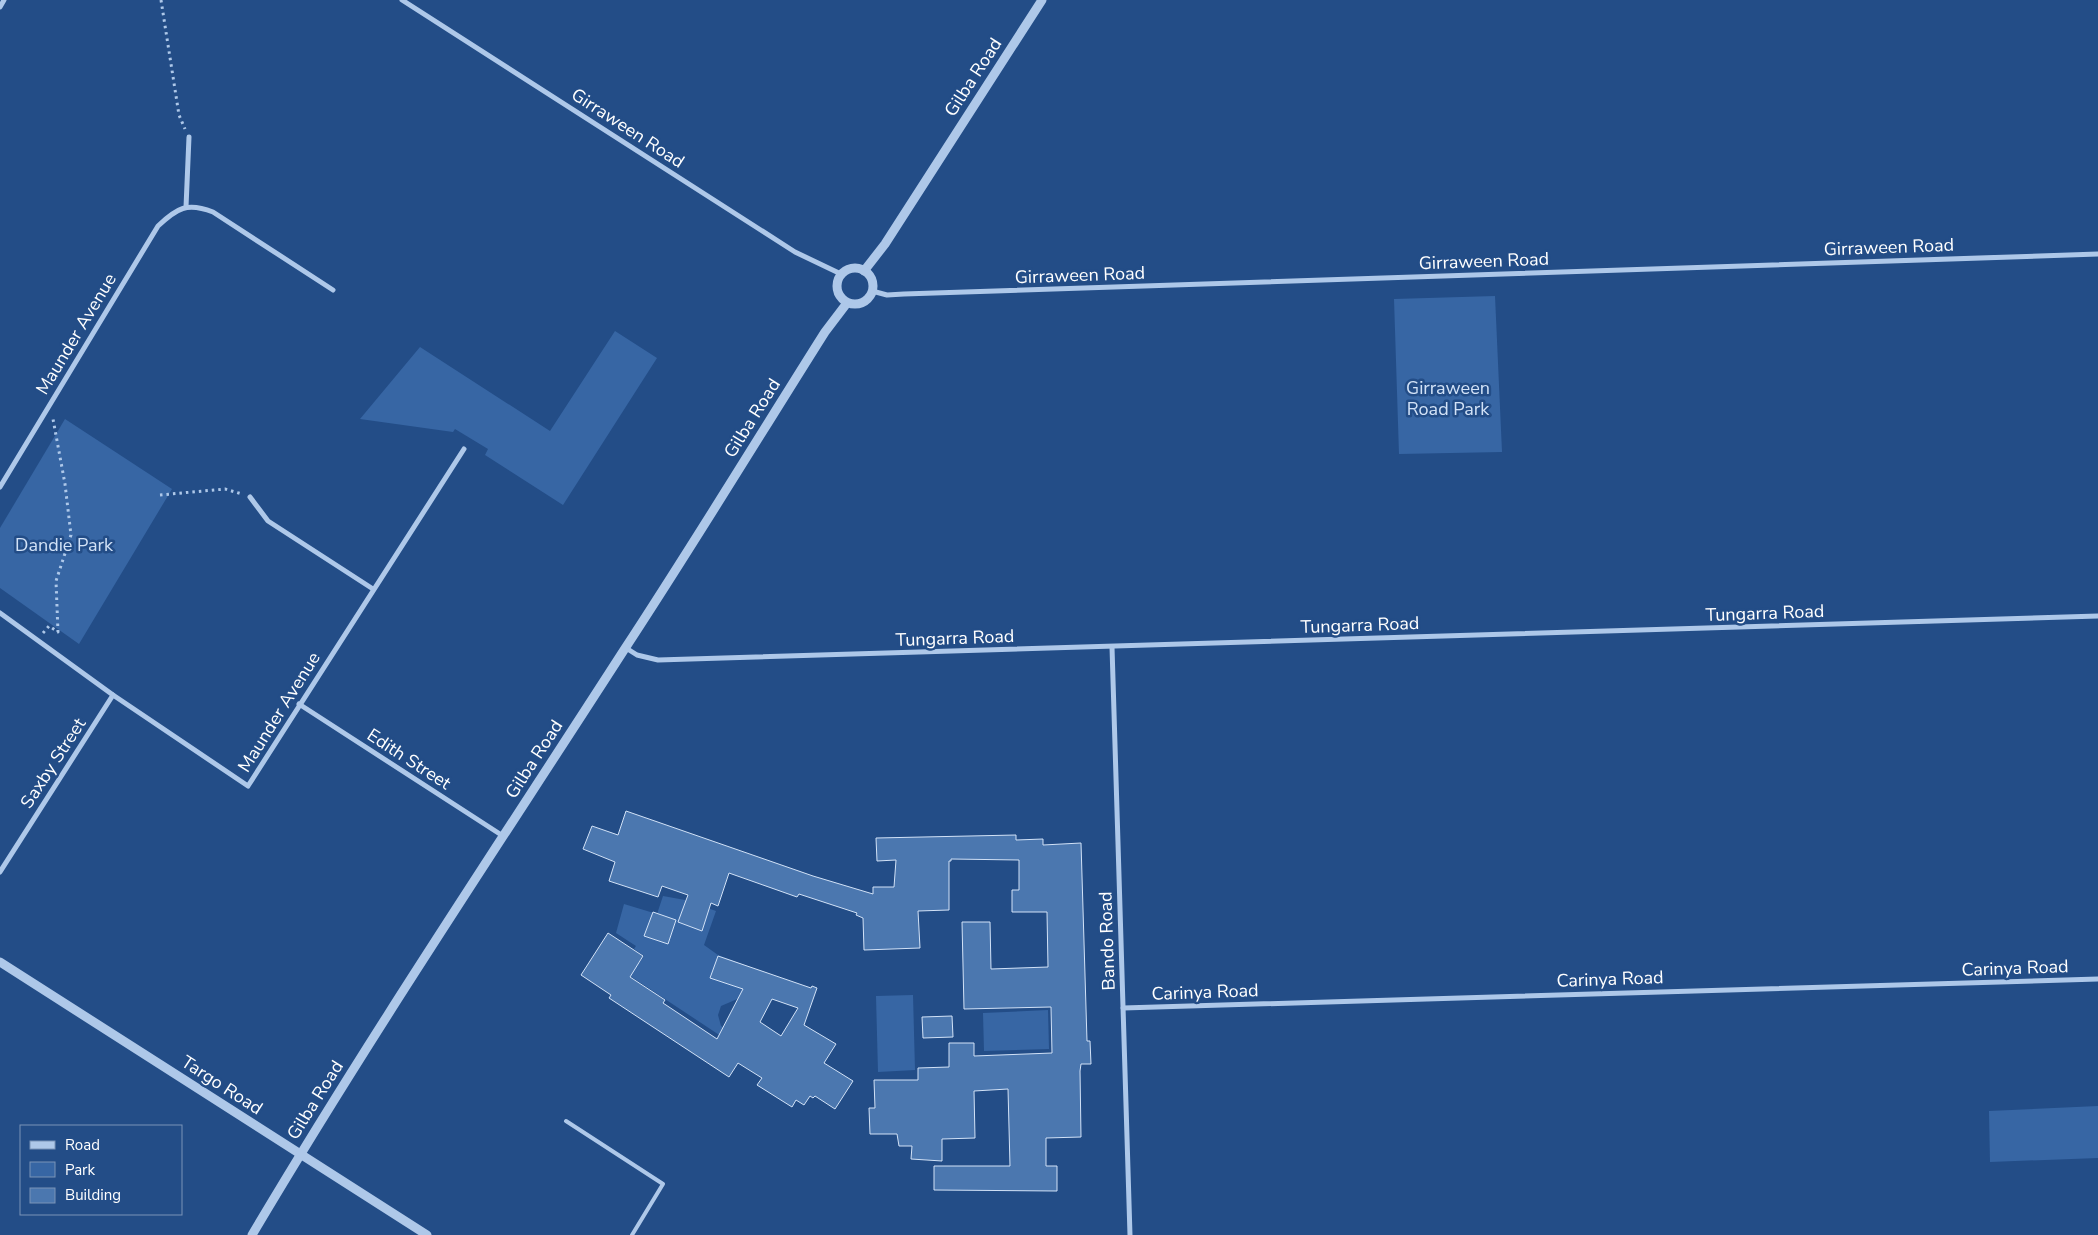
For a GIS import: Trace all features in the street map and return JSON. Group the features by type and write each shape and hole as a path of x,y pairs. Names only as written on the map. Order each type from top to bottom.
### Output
{"street":[{"path":"0,7 4,0"},
{"name":"Girraween Road","path":"402,0 795,252 841,274"},
{"name":"Gilba Road","path":"864,271 885,244 1042,0"},
{"path":"189,137 186,207 200,207 213,212 333,290"},
{"name":"Maunder Avenue","path":"0,487 158,226 173,212 186,207"},
{"name":"Girraween Road","path":"872,291 902,294 2098,254"},
{"path":"849,269 864,271 872,280 872,291 867,300 862,303 847,303 837,290 836,285 841,274 849,269"},
{"name":"Gilba Road","path":"252,1235 300,1154 503,836 626,648 825,332 847,303"},
{"name":"Maunder Avenue","path":"0,614 113,695 248,786 464,449"},
{"path":"250,497 268,521 373,589"},
{"name":"Tungarra Road","path":"626,648 637,655 658,660 2098,616"},
{"name":"Bando Road","path":"1112,647 1130,1235"},
{"name":"Saxby Street","path":"0,872 113,695"},
{"name":"Edith Street","path":"300,704 503,836"},
{"name":"Targo Road","path":"1,965 426,1235"},
{"name":"Carinya Road","path":"1123,1008 2098,979"}],"lane":[{"path":"566,1121 664,1184 632,1235"}],"path":[{"path":"161,0 180,115 189,137"},
{"path":"38,640 49,626 58,632 56,580 71,536 65,484 50,403"},
{"path":"160,495 225,488 250,497"}],"green space":[{"name":"Girraween Road Park","path":"1495,296 1502,452 1399,454 1394,299"},
{"path":"615,331 657,358 563,505 485,455 488,449 455,429 453,432 360,419 420,347 550,431"},
{"name":"Dandie Park","path":"65,419 172,489 79,644 0,588 0,528"},
{"path":"663,896 685,900 716,911 704,945 718,955 768,974 742,997 721,1006 718,1015 721,1026 750,1040 742,1050 621,970 629,957 639,963 644,956 634,949 636,946 616,933 624,904 657,914"},
{"path":"913,995 915,1070 878,1072 876,996"},
{"path":"1048,1010 1049,1049 984,1051 983,1013"},
{"path":"2098,1106 2098,1158 1990,1162 1989,1111"}],"building":[{"path":"626,811 813,876 873,894 873,887 894,887 896,860 877,861 876,838 1016,835 1016,840 1043,839 1043,845 1081,843 1087,1041 1090,1041 1091,1064 1081,1064 1080,1071 1081,1137 1046,1138 1046,1166 1057,1166 1057,1191 934,1190 934,1166 1010,1166 1008,1089 974,1091 975,1138 942,1139 942,1161 911,1159 912,1146 899,1146 897,1134 870,1134 869,1108 875,1108 874,1080 918,1080 918,1068 949,1067 949,1043 974,1043 974,1056 1052,1053 1051,1007 964,1009 962,922 990,922 991,969 1048,967 1047,912 1012,912 1012,890 1019,890 1019,860 951,859 949,861 949,910 918,911 920,948 864,950 863,918 856,915 857,913 799,894 797,897 729,873 718,906 711,903 702,931 678,922 688,895 662,886 658,897 609,881 615,862 583,849 592,826 618,835"},
{"path":"653,912 676,920 668,944 644,936"},
{"path":"608,933 643,956 630,977 665,1000 663,1003 717,1039 743,989 710,978 718,956 811,988 812,986 817,988 804,1025 836,1044 824,1063 853,1081 835,1109 815,1096 813,1098 810,1096 804,1105 796,1100 792,1107 757,1085 762,1078 738,1063 729,1077 609,998 611,995 581,975","holes":["772,999 798,1008 781,1036 760,1022"]},
{"path":"952,1016 953,1037 923,1038 922,1017"}]}
